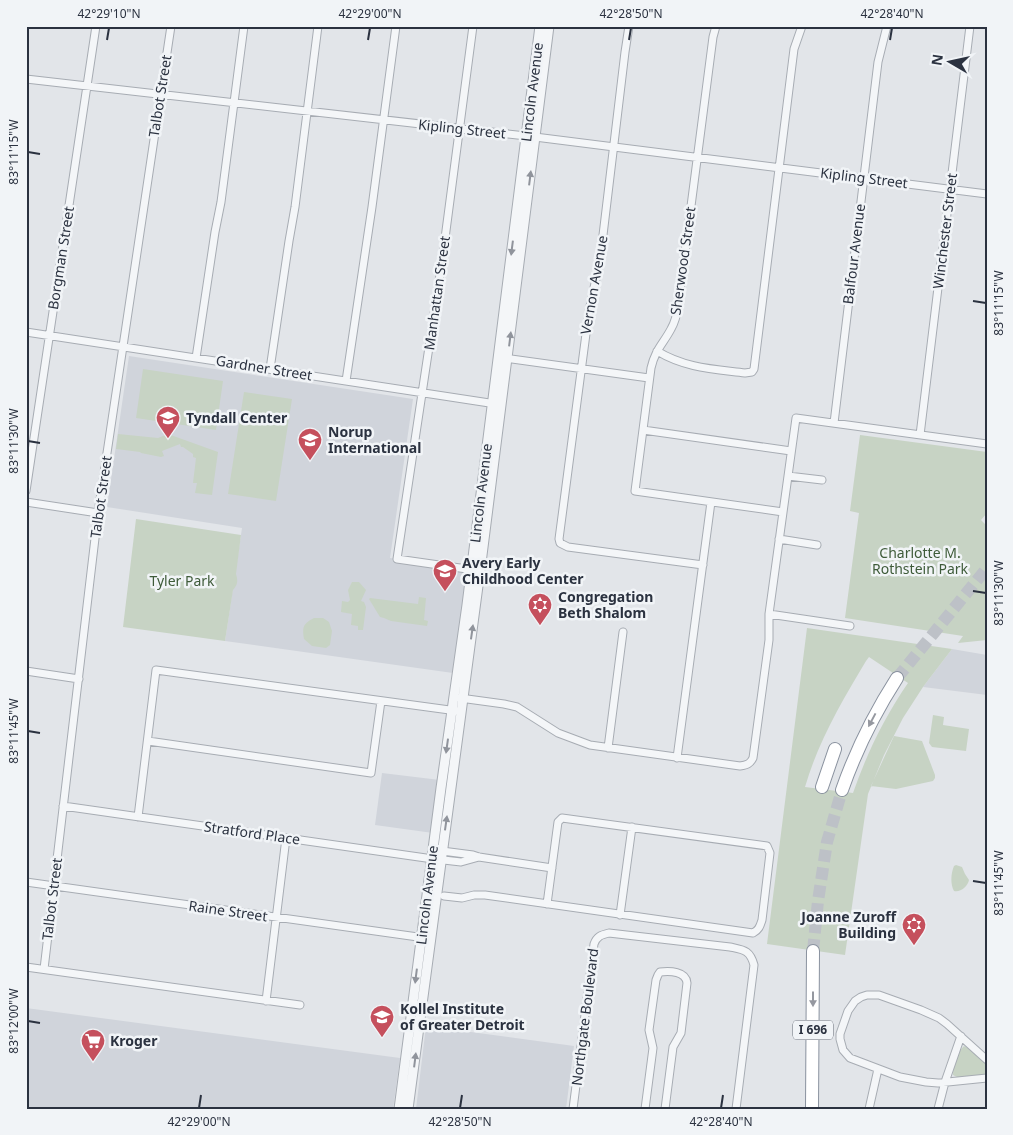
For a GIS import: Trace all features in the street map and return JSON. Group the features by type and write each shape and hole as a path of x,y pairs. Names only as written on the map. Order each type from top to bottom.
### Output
{"highway":[{"path":"842,790 862,739 897,678"},
{"path":"822,787 835,749"},
{"name":"I 696","path":"812,1109 813,951"}],"street":[{"name":"Borgman Street","path":"26,490 96,26"},
{"name":"Talbot Street","path":"44,970 98,514 171,26"},
{"path":"196,358 221,202 244,26"},
{"path":"270,369 295,207 318,26"},
{"path":"346,381 396,26"},
{"name":"Manhattan Street","path":"473,26 442,261 398,559 476,570"},
{"name":"Lincoln Avenue","path":"399,1109 438,856 476,570 530,136 540,26"},
{"name":"Lincoln Avenue","path":"530,136 549,26"},
{"name":"Vernon Avenue","path":"629,26 600,260 589,311 559,533 560,543 568,547 703,565"},
{"name":"Sherwood Street","path":"712,502 635,491 653,359 676,318 712,37 716,26"},
{"path":"657,351 675,361 688,365 745,373 752,372 755,366 794,49 802,26"},
{"name":"Balfour Avenue","path":"834,423 879,54 887,26"},
{"name":"Winchester Street","path":"920,435 970,26"},
{"name":"Kipling Street","path":"26,79 530,136 987,194"},
{"name":"Gardner Street","path":"26,332 497,404"},
{"path":"503,358 650,378"},
{"path":"459,698 510,705 522,710 558,734 590,745 740,766 749,764 753,758 758,723 769,640 769,614 796,418 987,444"},
{"path":"643,430 791,451"},
{"path":"788,476 822,480"},
{"path":"26,502 98,514"},
{"path":"677,758 712,502 783,512"},
{"path":"779,539 817,544"},
{"path":"769,614 850,626"},
{"path":"608,748 623,632"},
{"path":"138,817 156,670 457,711"},
{"path":"26,671 78,679"},
{"path":"148,741 371,773 381,701"},
{"name":"Stratford Place","path":"64,806 286,838 438,856 462,862 479,857 552,868"},
{"path":"444,896 462,898 484,895 620,915 753,933 760,926 770,853 767,846 562,818 558,822 547,904"},
{"path":"620,915 632,827"},
{"path":"266,1001 286,838"},
{"name":"Raine Street","path":"26,882 426,939"},
{"name":"Northgate Boulevard","path":"573,1109 594,944 596,939 609,933 730,947 749,952 754,965 736,1109"},
{"name":"Lincoln Avenue","path":"408,1109 426,939"},
{"path":"26,967 300,1005"},
{"path":"645,1109 653,1048 649,1030 656,980 660,972 667,971 682,973 687,978 687,983 681,1033 673,1047 665,1109"},
{"path":"987,1060 962,1036 939,1018 879,995 867,995 855,1001 848,1010 840,1034 843,1050 850,1058 910,1079 926,1082 945,1082 987,1078"},
{"path":"938,1109 945,1082 962,1036"},
{"path":"869,1109 878,1069"}],"shaded area":[{"path":"129,356 413,399 390,558 474,571 460,674 225,641 242,528 107,507"},
{"path":"952,649 987,655 987,695 923,687"},
{"path":"382,773 440,780 433,833 375,825"},
{"path":"26,1008 400,1058 393,1109 26,1109"},
{"path":"426,1026 574,1046 566,1109 416,1109"}],"green space":[{"path":"143,369 223,381 216,430 136,418"},
{"path":"244,392 292,399 276,501 228,494"},
{"path":"118,434 158,438 168,434 218,452 212,495 195,493 197,483 193,483 196,458 181,447 180,444 162,451 164,456 161,457 116,449"},
{"name":"Charlotte M. Rothstein Park","path":"860,435 987,452 987,513 981,520 987,526 987,640 958,643 963,636 845,618 859,513 850,511"},
{"name":"Tyler Park","path":"136,519 241,535 236,574 237,582 233,590 225,641 123,627"},
{"path":"352,582 359,582 366,590 361,601 364,602 366,607 363,630 358,630 358,626 351,625 352,614 341,612 342,601 348,602 350,600 348,590"},
{"path":"419,597 426,598 424,620 428,621 427,626 391,621 380,617 369,599 418,604"},
{"path":"314,618 323,618 329,622 332,631 330,645 326,648 312,646 304,639 304,626"},
{"path":"807,628 952,649 923,687 903,718 884,755 868,794 845,955 767,944","holes":["869,657 908,683 891,709 877,736 853,793 805,787 810,770 831,722"]},
{"path":"933,715 944,717 943,725 969,729 966,751 932,747 929,743"},
{"path":"894,736 922,741 935,775 933,781 896,789 871,786"},
{"path":"954,866 962,867 969,880 967,885 959,891 954,891 951,879"},
{"path":"964,1046 987,1065 987,1074 959,1078 953,1075 959,1052"}],"tunnel":[{"path":"897,678 987,568"},
{"path":"813,951 827,842 842,790"}],"place":[{"name":"Tyndall Center","path":"168,439"},
{"name":"Norup International","path":"310,461"},
{"name":"Avery Early Childhood Center","path":"445,592"},
{"name":"Congregation Beth Shalom","path":"540,626"},
{"name":"Joanne Zuroff Building","path":"914,946"},
{"name":"Kollel Institute of Greater Detroit","path":"382,1038"},
{"name":"Kroger","path":"93,1062"}]}
